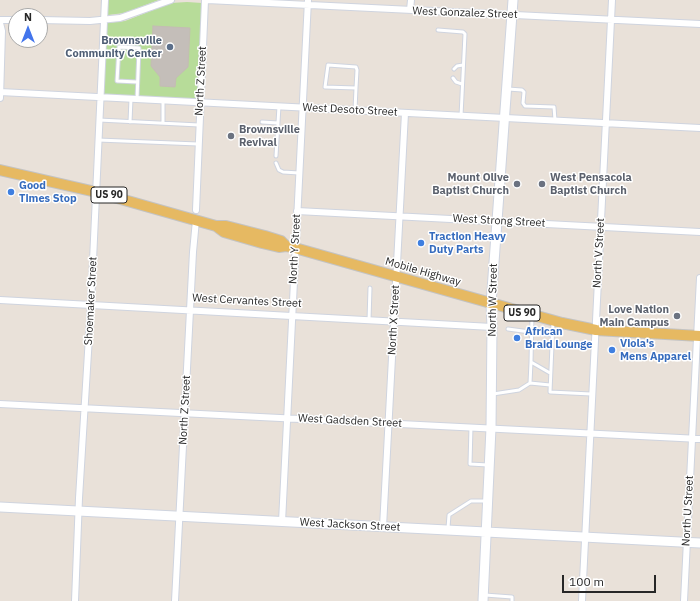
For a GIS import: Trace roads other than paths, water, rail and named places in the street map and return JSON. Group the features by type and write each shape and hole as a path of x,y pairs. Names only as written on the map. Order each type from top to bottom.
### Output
{"main road":[{"name":"Mobile Highway","path":"0,170 196,215 216,226 226,226 265,236 281,241 291,247 553,321"},
{"name":"US 90","path":"553,321 596,330 699,336"}],"street":[{"name":"Shoemaker Street","path":"75,601 105,0"},
{"path":"48,20 104,19 125,17 171,0"},
{"name":"West Gonzalez Street","path":"206,0 308,2 410,10 700,24"},
{"name":"North Z Street","path":"175,601 206,0"},
{"path":"410,0 410,10"},
{"name":"North W Street","path":"483,598 492,394 491,304 512,0"},
{"name":"North V Street","path":"582,601 591,394 596,330 612,0"},
{"name":"North Y Street","path":"282,522 292,316 291,247 297,211 308,2"},
{"path":"0,21 2,31 0,98"},
{"name":"West Desoto Street","path":"0,92 700,128"},
{"name":"North X Street","path":"382,527 389,424 405,113"},
{"name":"West Strong Street","path":"297,211 700,232"},
{"name":"North U Street","path":"684,601 691,438 699,336 700,278"},
{"name":"West Cervantes Street","path":"0,300 492,327"},
{"name":"West Gadsden Street","path":"0,404 700,439"},
{"name":"West Jackson Street","path":"0,507 700,543"}],"lane":[{"path":"438,30 464,32 461,116"},
{"path":"130,122 137,82 139,48 119,47 117,81 137,82"},
{"path":"355,110 356,88 356,66 328,65 325,87 356,88"},
{"path":"454,69 463,65"},
{"path":"453,78 456,82 462,84"},
{"path":"506,89 522,90 524,92 523,103 525,106 554,107 555,120"},
{"path":"163,100 163,123"},
{"path":"276,156 279,106"},
{"path":"99,120 199,125"},
{"path":"262,122 278,123"},
{"path":"98,140 198,144"},
{"path":"276,163 279,170 283,172 299,173"},
{"path":"369,320 370,288"},
{"path":"530,384 532,316"},
{"path":"553,321 550,392 591,394"},
{"path":"508,329 552,335"},
{"path":"531,362 550,373"},
{"path":"492,394 519,390 530,384 550,385"},
{"path":"471,427 470,464 490,466"},
{"path":"448,530 449,515 471,501 488,501"},
{"path":"483,598 512,597 512,601"}],"place":[{"name":"Brownsville Community Center","path":"170,47"},
{"name":"Brownsville Revival","path":"231,136"},
{"name":"Mount Olive Baptist Church","path":"517,184"},
{"name":"West Pensacola Baptist Church","path":"542,184"},
{"name":"Good Times Stop","path":"11,192"},
{"name":"Traction Heavy Duty Parts","path":"421,243"},
{"name":"Love Nation Main Campus","path":"677,316"},
{"name":"African Braid Lounge","path":"517,338"},
{"name":"Viola's Mens Apparel","path":"612,350"}]}
